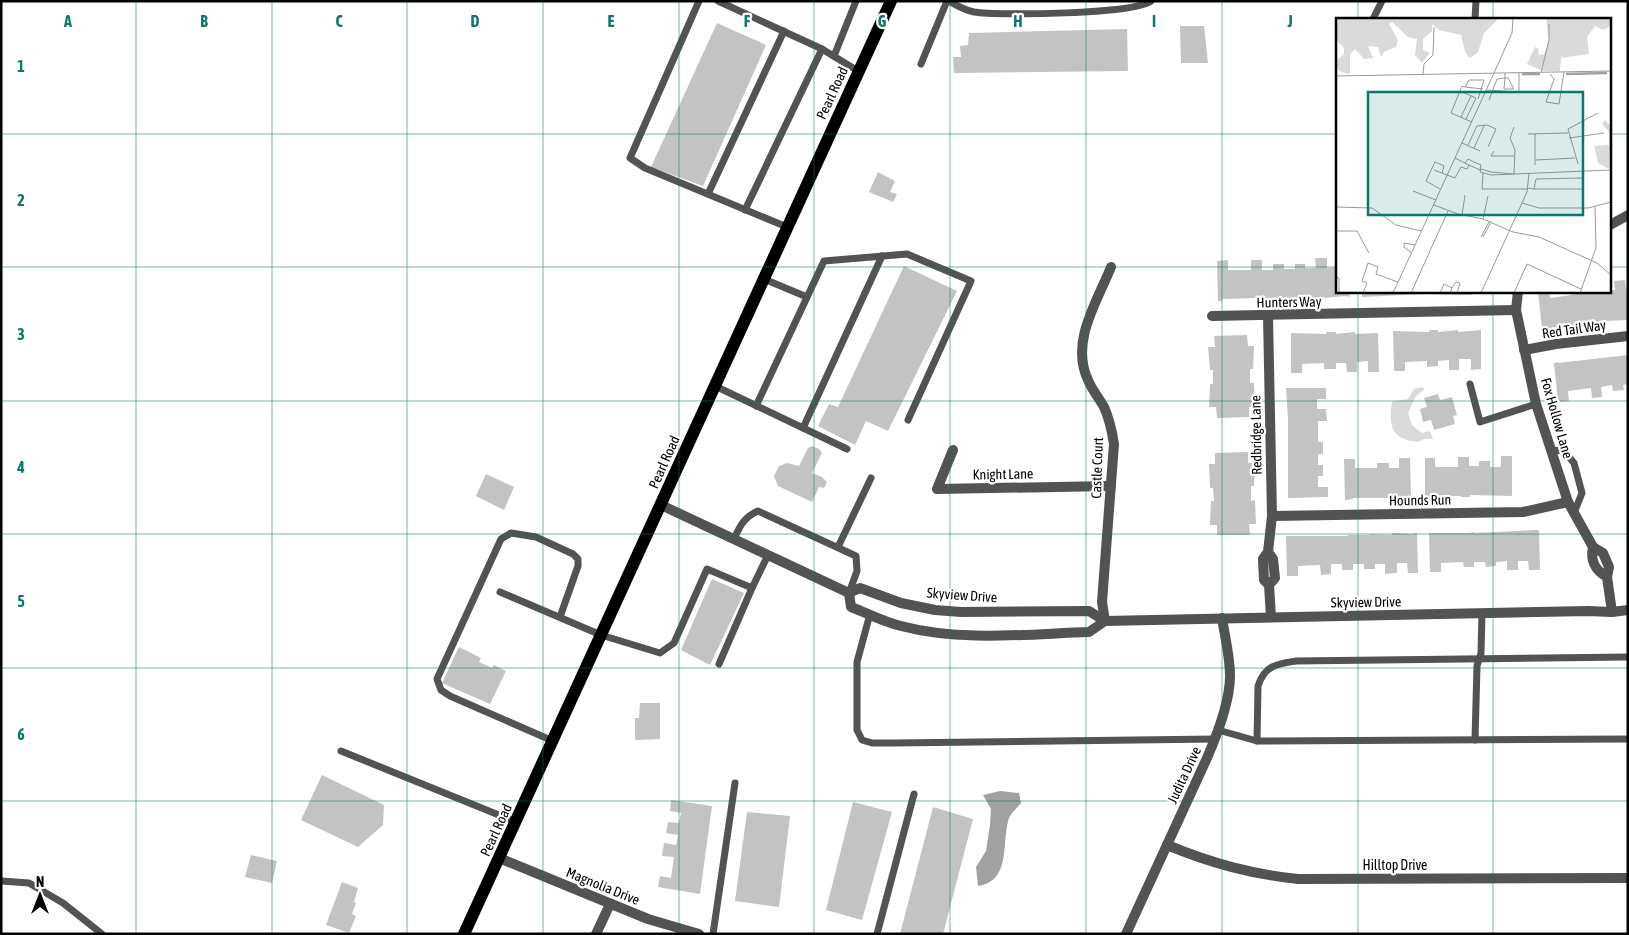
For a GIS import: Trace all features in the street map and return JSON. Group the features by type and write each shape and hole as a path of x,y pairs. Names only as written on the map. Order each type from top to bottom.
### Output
{"main road":[{"name":"Pearl Road","path":"464,934 891,1"}],"street":[{"path":"1612,224 1628,215"},
{"name":"Castle Court","path":"1105,621 1102,602 1114,444 1112,428 1104,407 1088,380 1083,366 1081,350 1084,333 1111,267"},
{"name":"Fox Hollow Lane","path":"1518,292 1516,310 1536,404 1568,502 1593,547 1603,553 1609,566 1607,577 1612,612"},
{"name":"Hunters Way","path":"1212,316 1516,310"},
{"name":"Redbridge Lane","path":"1268,316 1272,516 1268,552 1263,559 1264,580 1269,585 1271,617"},
{"name":"Red Tail Way","path":"1524,350 1556,344 1628,336"},
{"name":"Knight Lane","path":"953,450 937,489 1111,486"},
{"name":"Hounds Run","path":"1272,516 1523,512 1568,502"},
{"name":"Skyview Drive","path":"661,505 849,593 860,588 901,603 935,610 961,612 1089,611 1105,621"},
{"name":"Skyview Drive","path":"849,593 850,607 899,626 959,636 1089,632 1105,621 1612,612 1628,610"},
{"name":"Judita Drive","path":"1126,934 1217,734 1230,677 1222,618"},
{"name":"Hilltop Drive","path":"1167,845 1230,868 1298,880 1628,878"},
{"name":"Magnolia Drive","path":"499,858 648,919 699,934"},
{"path":"596,934 610,904"}],"lane":[{"path":"700,1 630,158 645,168 786,227"},
{"path":"718,1 822,49 858,71"},
{"path":"834,56 856,1"},
{"path":"921,64 948,1 975,12 1046,13 1118,9 1147,4 1151,1"},
{"path":"1374,18 1382,1"},
{"path":"1475,18 1476,1"},
{"path":"708,194 784,31"},
{"path":"745,210 822,49"},
{"path":"756,406 824,260 906,254 970,281 908,420"},
{"path":"803,428 882,256"},
{"path":"764,279 807,297"},
{"path":"1470,384 1480,422 1536,404"},
{"path":"715,386 846,448"},
{"path":"1551,450 1564,451 1574,463 1582,492 1574,513"},
{"path":"838,547 871,478"},
{"path":"734,539 741,524 748,516 758,511 838,547 856,556 857,571 849,593"},
{"path":"553,741 450,696 441,690 437,679 501,539 511,533 536,537 573,554 578,559 578,566 560,617"},
{"path":"719,664 768,555"},
{"path":"500,592 601,635 660,653 674,643 707,569 752,588"},
{"path":"1475,740 1477,666 1481,652 1482,613"},
{"path":"870,614 857,662 857,730 862,740 872,743 1217,734 1257,741 1628,739"},
{"path":"1257,741 1258,686 1266,670 1278,664 1296,661 1628,657"},
{"path":"341,751 516,822"},
{"path":"713,934 735,783"},
{"path":"877,934 914,794"},
{"path":"1,881 29,883 63,903 102,934"}],"shaded area":[{"path":"1421,387 1425,389 1416,396 1408,413 1412,425 1422,433 1430,431 1433,439 1424,439 1418,442 1409,441 1397,435 1394,430 1391,418 1392,402 1408,399 1414,389"},
{"path":"1000,791 1019,793 1021,803 1009,818 1001,869 989,883 978,886 976,867 986,851 991,809 983,795"}],"building":[{"path":"717,23 766,45 703,186 651,167"},
{"path":"1180,26 1204,26 1208,63 1181,63"},
{"path":"1127,29 1128,71 954,73 953,57 961,57 960,46 968,45 969,33"},
{"path":"878,172 895,181 890,192 897,194 893,202 869,192"},
{"path":"1315,258 1327,258 1327,268 1336,267 1336,292 1349,292 1350,297 1259,300 1259,298 1222,299 1223,301 1218,301 1217,261 1228,260 1228,270 1251,270 1251,260 1262,260 1262,270 1273,270 1273,264 1284,264 1284,269 1295,269 1295,264 1305,264 1305,268 1316,268"},
{"path":"904,266 957,291 888,431 866,421 855,445 818,426 829,404 838,407"},
{"path":"1625,280 1626,289 1628,289 1628,320 1604,321 1542,329 1538,292 1549,292 1550,298 1572,295 1572,292 1583,292 1583,294 1612,292 1615,290 1614,281"},
{"path":"1362,292 1472,292 1472,295 1424,294 1362,297"},
{"path":"1429,330 1438,330 1438,332 1458,330 1458,332 1481,330 1481,369 1471,370 1471,359 1459,359 1459,370 1449,370 1449,360 1438,361 1438,366 1427,367 1427,361 1405,362 1405,371 1394,371 1393,331 1429,332"},
{"path":"1326,332 1336,332 1336,334 1355,332 1355,334 1378,333 1379,372 1368,372 1368,361 1357,362 1357,372 1347,372 1346,363 1336,363 1336,369 1324,369 1324,363 1302,364 1302,373 1291,373 1291,333 1327,334"},
{"path":"1247,335 1248,346 1254,346 1253,369 1250,369 1250,383 1254,383 1255,407 1249,407 1249,417 1217,418 1216,407 1209,407 1210,384 1213,384 1213,370 1210,370 1208,347 1215,347 1214,336"},
{"path":"1628,355 1628,384 1623,385 1624,390 1613,391 1612,385 1601,387 1602,397 1592,398 1591,388 1568,391 1569,401 1558,402 1554,363"},
{"path":"1286,388 1326,388 1326,399 1317,399 1317,409 1326,409 1327,421 1318,421 1318,442 1323,442 1323,454 1318,454 1318,465 1323,465 1323,476 1318,476 1318,487 1328,487 1328,497 1288,498"},
{"path":"1438,394 1440,400 1452,397 1457,415 1453,416 1455,424 1434,430 1431,420 1423,422 1420,409 1427,407 1424,398"},
{"path":"812,446 819,449 822,453 812,473 822,477 827,482 824,488 819,487 812,502 778,486 774,476 779,466 787,463 799,466 808,448"},
{"path":"1248,452 1248,463 1255,463 1254,486 1251,486 1251,501 1255,500 1256,524 1249,524 1250,535 1217,535 1217,525 1210,525 1211,501 1214,501 1213,488 1210,488 1209,464 1215,464 1215,453"},
{"path":"1501,456 1512,456 1512,496 1470,495 1470,497 1431,496 1425,498 1425,458 1435,458 1435,467 1458,467 1458,457 1469,457 1469,466 1479,466 1479,461 1490,461 1490,467 1501,467"},
{"path":"1399,458 1410,458 1411,497 1389,496 1389,498 1353,498 1345,500 1344,459 1355,459 1355,468 1377,468 1377,463 1389,463 1389,468 1399,468"},
{"path":"486,474 514,487 504,510 476,496"},
{"path":"1539,530 1540,570 1529,570 1528,561 1518,561 1518,570 1507,570 1507,561 1496,562 1496,566 1486,567 1485,562 1474,562 1474,567 1464,567 1463,562 1441,563 1441,572 1430,572 1429,533"},
{"path":"1392,533 1417,533 1418,573 1408,573 1407,563 1397,563 1397,573 1385,574 1385,564 1375,564 1375,569 1364,569 1364,564 1353,564 1353,570 1342,570 1342,564 1331,564 1331,574 1321,575 1320,565 1298,566 1298,576 1287,576 1286,536 1392,535"},
{"path":"712,579 744,593 710,665 681,650"},
{"path":"459,647 481,658 479,662 492,668 494,665 506,671 490,704 442,683"},
{"path":"640,703 660,703 660,739 635,740 635,718 639,718"},
{"path":"322,775 384,805 383,825 358,847 301,820"},
{"path":"671,800 712,806 700,894 658,887 660,876 671,878 674,857 662,856 664,843 676,845 678,835 666,833 668,822 679,823 681,813 670,811"},
{"path":"853,802 892,812 862,920 826,910"},
{"path":"933,807 973,819 943,934 900,934"},
{"path":"747,812 790,816 779,907 735,901"},
{"path":"251,855 277,861 272,883 245,877"},
{"path":"342,882 358,888 352,914 356,916 349,933 326,925"}]}
